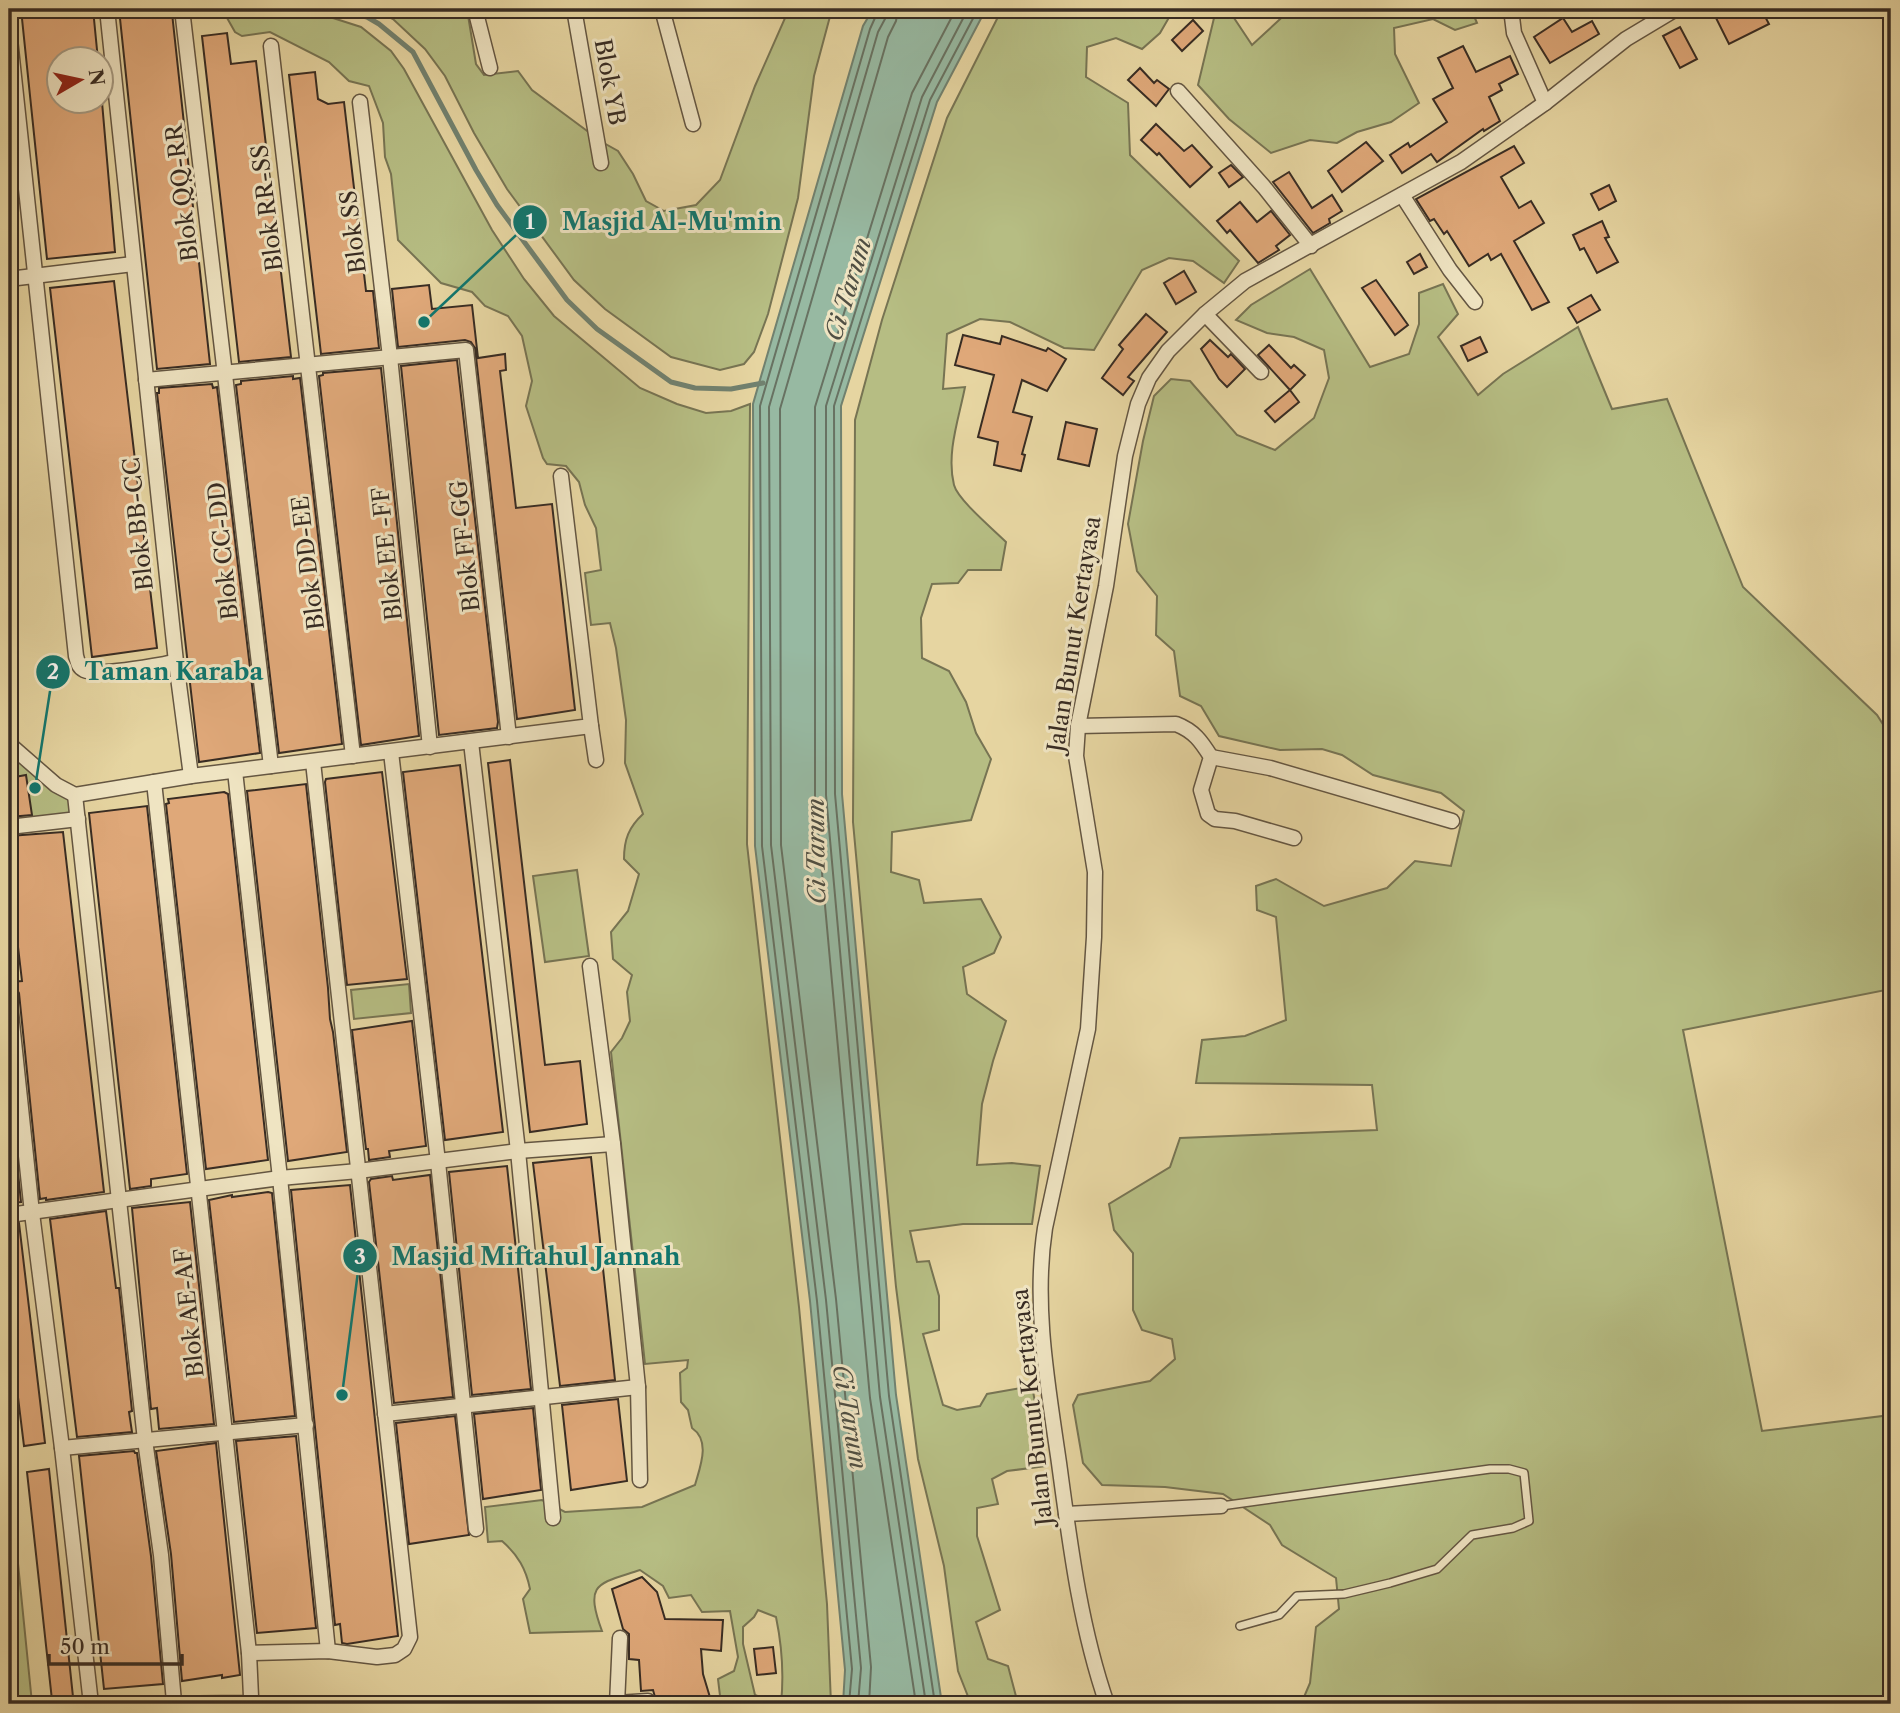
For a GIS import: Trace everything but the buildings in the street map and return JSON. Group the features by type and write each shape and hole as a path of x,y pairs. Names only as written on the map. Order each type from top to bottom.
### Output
{"street":[{"name":"Blok BB-CC","path":"107,9 176,662 191,776"},
{"name":"Blok QQ-RR","path":"182,9 225,372"},
{"path":"475,9 490,68"},
{"name":"Blok YB","path":"574,9 601,163"},
{"path":"662,9 692,124"},
{"path":"1511,9 1514,33 1545,103"},
{"name":"Jalan Bunut Kertayasa","path":"1107,1704 1090,1653 1066,1514 1047,1374 1040,1294 1045,1228 1088,1029 1095,872 1076,756 1078,726 1106,586 1125,456 1138,404 1149,378 1168,351 1205,314 1245,281 1461,162 1545,103 1626,39 1676,9"},
{"path":"9,30 76,656 80,667 94,672 176,662"},
{"name":"Blok RR-SS","path":"271,46 308,365"},
{"path":"1178,91 1264,187 1311,246"},
{"name":"Blok SS","path":"360,102 390,357"},
{"path":"1402,195 1450,270 1475,302"},
{"path":"9,279 133,264"},
{"path":"1205,314 1261,372"},
{"name":"Blok FF-GG","path":"390,357 466,350 509,737"},
{"path":"146,380 390,357"},
{"name":"Blok EE -FF","path":"390,357 430,747"},
{"name":"Blok DD-EE","path":"308,365 353,756"},
{"name":"Blok CC-DD","path":"225,372 271,766"},
{"path":"561,476 596,760"},
{"path":"1078,726 1176,724 1188,729 1199,737 1211,757 1201,790 1208,814 1216,819 1236,821 1294,838"},
{"path":"9,744 56,785 75,795 191,776 591,726"},
{"path":"471,742 518,1152 553,1518"},
{"path":"391,752 438,1162 476,1529"},
{"path":"1211,757 1270,768 1452,821"},
{"path":"250,1653 328,1651 377,1657 395,1655 404,1649 410,1637 313,762"},
{"path":"235,771 328,1651"},
{"name":"Blok AE-AF","path":"154,782 250,1653 250,1702 174,1702"},
{"path":"75,795 145,1440 161,1555 174,1702 153,1704"},
{"path":"9,827 78,819"},
{"path":"590,966 638,1387 640,1480"},
{"path":"9,994 90,1704"},
{"path":"9,1215 280,1178 612,1144"},
{"path":"385,1414 638,1387"},
{"path":"62,1448 306,1425"},
{"path":"1066,1514 1221,1506"},
{"path":"620,1638 617,1703 648,1701"}],"lane":[{"path":"1221,1506 1490,1469 1509,1469 1524,1473 1526,1484 1529,1521 1513,1528 1472,1535 1437,1569 1343,1594 1297,1596 1279,1615 1240,1626"}],"green space":[{"path":"222,9 305,9 361,27 391,51 404,69 492,230 524,279 554,316 640,388 706,413 731,411 750,404 747,844 799,1307 827,1604 831,1704 781,1704 782,1660 776,1617 758,1610 743,1627 743,1644 755,1695 777,1704 721,1704 718,1679 734,1671 738,1657 730,1611 702,1612 691,1595 669,1598 663,1586 640,1570 598,1587 594,1603 602,1631 530,1633 523,1599 530,1589 524,1569 502,1541 488,1542 485,1507 542,1500 565,1512 642,1507 695,1485 703,1447 698,1433 692,1428 688,1410 681,1402 680,1373 687,1368 688,1360 645,1364 611,1052 630,1021 627,992 632,975 613,959 611,932 628,911 639,874 624,859 624,852 628,834 643,814 625,763 626,720 610,623 591,625 585,573 601,570 596,528 585,505 579,482 566,466 547,464 543,458 526,406 532,381 522,336 508,316 485,306 472,292 441,283 398,240 391,174 385,157 383,123 369,86 349,81 329,62 270,32 242,36 235,32"},
{"path":"372,9 439,9 449,17 460,9 467,9 476,64 484,75 518,71 532,90 618,151 646,201 664,211 696,205 720,180 755,86 789,9 832,9 814,76 798,198 768,314 754,352 744,364 720,370 671,357 605,309 574,280 507,189 445,76 425,49 393,19"},
{"path":"1002,9 1190,9 1171,14 1160,33 1142,49 1116,38 1087,47 1086,77 1128,103 1130,155 1239,261 1224,283 1193,261 1169,258 1142,270 1094,350 1064,348 1010,322 980,319 947,334 943,389 965,387 952,448 954,485 969,506 1006,542 1001,570 968,570 958,583 932,584 921,618 922,658 949,671 966,702 976,733 991,759 971,820 892,832 891,872 919,880 924,903 981,899 1001,937 994,953 963,967 967,994 1006,1021 982,1104 977,1165 1012,1163 1040,1166 1032,1224 963,1224 910,1231 917,1262 929,1261 939,1296 939,1330 923,1334 943,1405 957,1410 980,1406 987,1394 1032,1386 1047,1466 1007,1471 992,1479 998,1504 977,1508 977,1536 1000,1610 976,1622 988,1659 1008,1666 1018,1704 971,1704 958,1671 944,1566 918,1459 896,1287 853,822 855,420 882,320 947,118"},
{"path":"1197,9 1228,9 1252,45 1291,9 1471,9 1477,23 1455,30 1433,19 1394,28 1395,54 1419,103 1391,122 1357,132 1337,143 1310,140 1271,153 1229,119 1198,85 1214,18"},
{"path":"1310,269 1370,367 1409,354 1419,324 1419,293 1443,284 1458,314 1438,337 1478,395 1503,374 1578,327 1612,409 1667,399 1743,587 1877,715 1891,737 1891,989 1683,1030 1762,1431 1891,1415 1891,1704 1301,1704 1310,1683 1316,1627 1339,1609 1336,1578 1282,1545 1270,1525 1223,1494 1165,1487 1102,1485 1083,1463 1073,1405 1078,1395 1150,1381 1175,1359 1172,1339 1142,1330 1133,1310 1133,1253 1114,1230 1109,1204 1170,1167 1180,1138 1377,1130 1372,1085 1196,1083 1202,1040 1245,1036 1286,1020 1276,917 1257,910 1256,886 1276,879 1324,906 1387,888 1415,861 1451,866 1464,811 1441,793 1373,775 1342,755 1322,749 1280,750 1219,736 1201,706 1180,696 1174,651 1156,635 1157,596 1137,571 1128,524 1154,396 1171,379 1190,381 1237,435 1275,450 1314,418 1329,378 1324,350 1294,337 1267,333 1236,320 1251,305"},
{"path":"9,744 65,791 78,819 9,827"},
{"path":"577,870 589,956 545,962 533,876"},
{"path":"409,984 411,1013 354,1019 351,990"},
{"path":"9,1474 32,1703 9,1704"}],"water":[{"name":"Ci Tarum","path":"873,9 986,9 937,102 841,406 842,794 896,1395 942,1704 843,1704 845,1670 810,1301 755,846 753,404 863,26"}],"waterway":[{"path":"332,9 367,17 413,52 497,205 567,300 597,329 671,382 695,388 731,389 763,383"}],"place":[{"name":"Masjid Al-Mu'min","path":"424,322"},
{"name":"Taman Karaba","path":"35,788"},
{"name":"Masjid Miftahul Jannah","path":"342,1395"}]}
